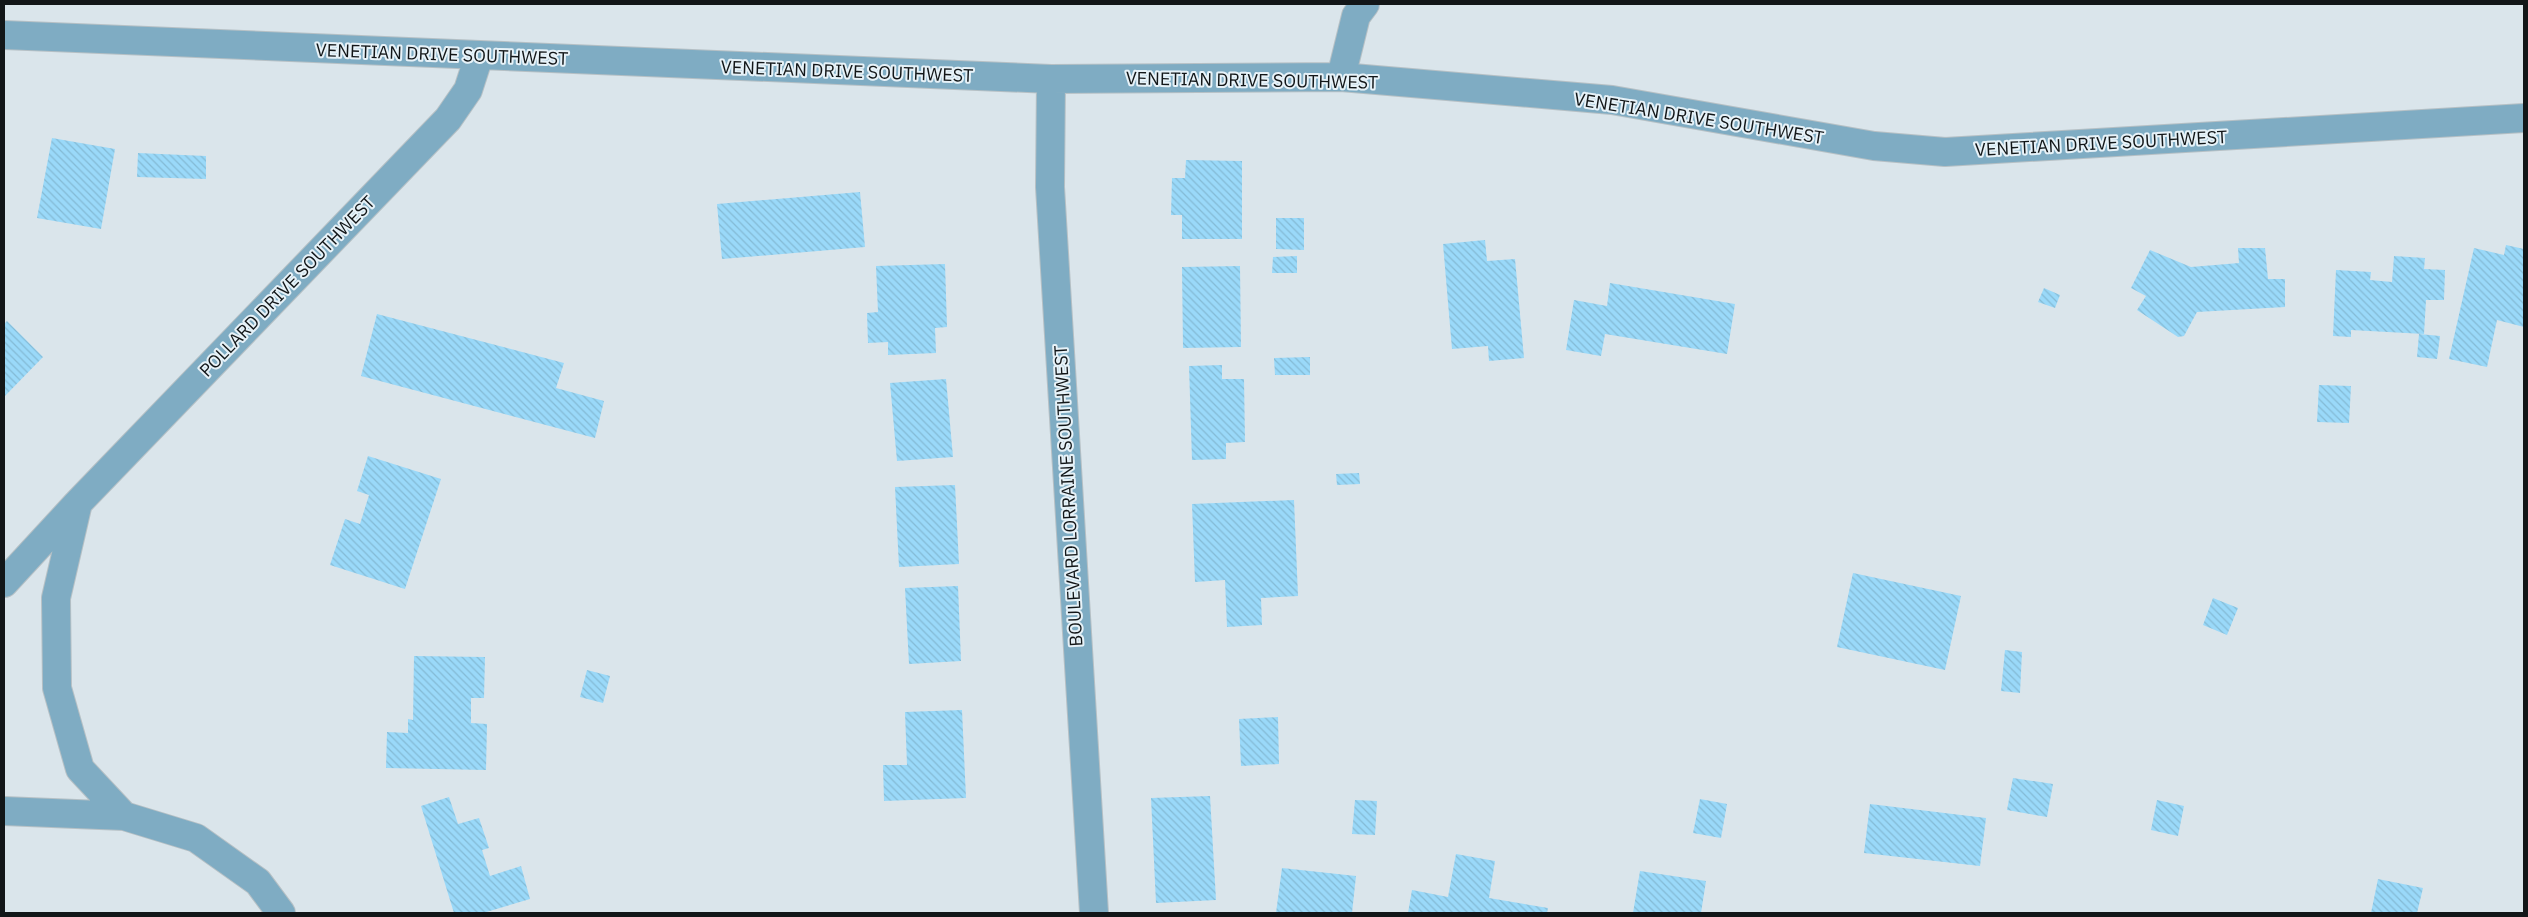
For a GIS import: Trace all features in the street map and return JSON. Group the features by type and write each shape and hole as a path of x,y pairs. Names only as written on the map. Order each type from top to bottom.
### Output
{"street":[{"path":"1341,78 1356,16 1365,4"},
{"name":"VENETIAN DRIVE SOUTHWEST","path":"4,35 1051,79 1341,78 1612,100 1874,146 1945,152 2524,118"},
{"name":"POLLARD DRIVE SOUTHWEST","path":"4,583 78,503 448,119 468,90 479,56"},
{"name":"BOULEVARD LORRAINE SOUTHWEST","path":"1051,79 1050,187 1094,913"},
{"path":"78,503 56,598 57,688 80,769 124,816"},
{"path":"4,811 124,816 196,838 258,882 281,913"}],"building":[{"path":"52,138 115,149 101,229 37,218"},
{"path":"138,153 206,156 206,179 137,177"},
{"path":"1186,160 1242,161 1242,239 1182,239 1182,215 1171,215 1172,178 1185,178"},
{"path":"860,192 865,247 722,259 717,204"},
{"path":"1276,218 1304,218 1304,250 1276,249"},
{"path":"1485,240 1487,261 1515,259 1524,358 1489,361 1488,346 1452,349 1443,244"},
{"path":"2506,245 2524,249 2524,327 2497,320 2487,367 2449,359 2474,248 2504,255"},
{"path":"2238,248 2265,248 2268,279 2285,279 2285,307 2197,312 2184,336 2178,337 2137,310 2146,296 2131,288 2150,250 2191,267 2239,263"},
{"path":"1297,256 1297,273 1272,273 1273,257"},
{"path":"2394,256 2425,258 2424,269 2445,270 2444,300 2426,300 2424,334 2351,330 2351,337 2333,336 2336,270 2371,272 2370,280 2392,282"},
{"path":"945,264 947,327 935,328 936,353 888,355 888,342 868,343 867,313 878,312 876,266"},
{"path":"1240,266 1241,347 1183,348 1182,267"},
{"path":"1610,283 1735,304 1727,354 1605,334 1601,356 1566,350 1574,300 1607,306"},
{"path":"2044,288 2060,295 2055,308 2038,302"},
{"path":"377,314 564,363 556,388 604,401 595,438 361,376"},
{"path":"7,321 43,357 4,397 4,324"},
{"path":"2419,334 2440,336 2437,359 2417,357"},
{"path":"1310,357 1310,375 1275,375 1274,358"},
{"path":"1222,365 1222,379 1244,379 1245,442 1226,443 1226,459 1192,460 1189,366"},
{"path":"946,379 953,457 897,461 890,383"},
{"path":"2319,385 2351,386 2349,423 2317,422"},
{"path":"368,456 441,479 405,589 330,565 345,519 360,524 369,495 357,491"},
{"path":"1359,473 1360,484 1337,485 1336,474"},
{"path":"955,485 959,564 899,567 895,487"},
{"path":"1294,500 1298,596 1261,598 1262,625 1227,627 1225,580 1195,582 1192,504"},
{"path":"1853,573 1961,596 1945,670 1837,647"},
{"path":"958,586 961,661 909,664 905,588"},
{"path":"2213,598 2238,608 2227,635 2203,625"},
{"path":"2005,650 2022,652 2020,693 2001,691"},
{"path":"414,656 485,657 484,698 471,698 471,723 487,724 486,770 386,768 387,732 408,733 408,719 413,720"},
{"path":"587,670 610,676 603,703 580,697"},
{"path":"962,710 966,798 884,801 883,765 907,765 905,712"},
{"path":"1278,717 1279,764 1241,766 1239,719"},
{"path":"2013,778 2053,784 2047,817 2007,810"},
{"path":"1210,796 1216,900 1156,903 1151,798"},
{"path":"449,797 458,824 479,818 489,848 482,850 490,876 521,866 530,899 483,913 454,913 421,806"},
{"path":"1700,799 1727,804 1721,838 1693,833"},
{"path":"1355,800 1377,801 1375,835 1352,834"},
{"path":"2157,800 2184,806 2178,836 2151,830"},
{"path":"1870,804 1986,818 1980,866 1864,853"},
{"path":"1456,854 1495,861 1489,898 1548,908 1547,913 1408,913 1412,890 1448,897"},
{"path":"1282,868 1356,876 1352,913 1276,913"},
{"path":"1640,871 1706,881 1701,913 1633,913"},
{"path":"2378,879 2423,888 2417,913 2371,913"}]}
